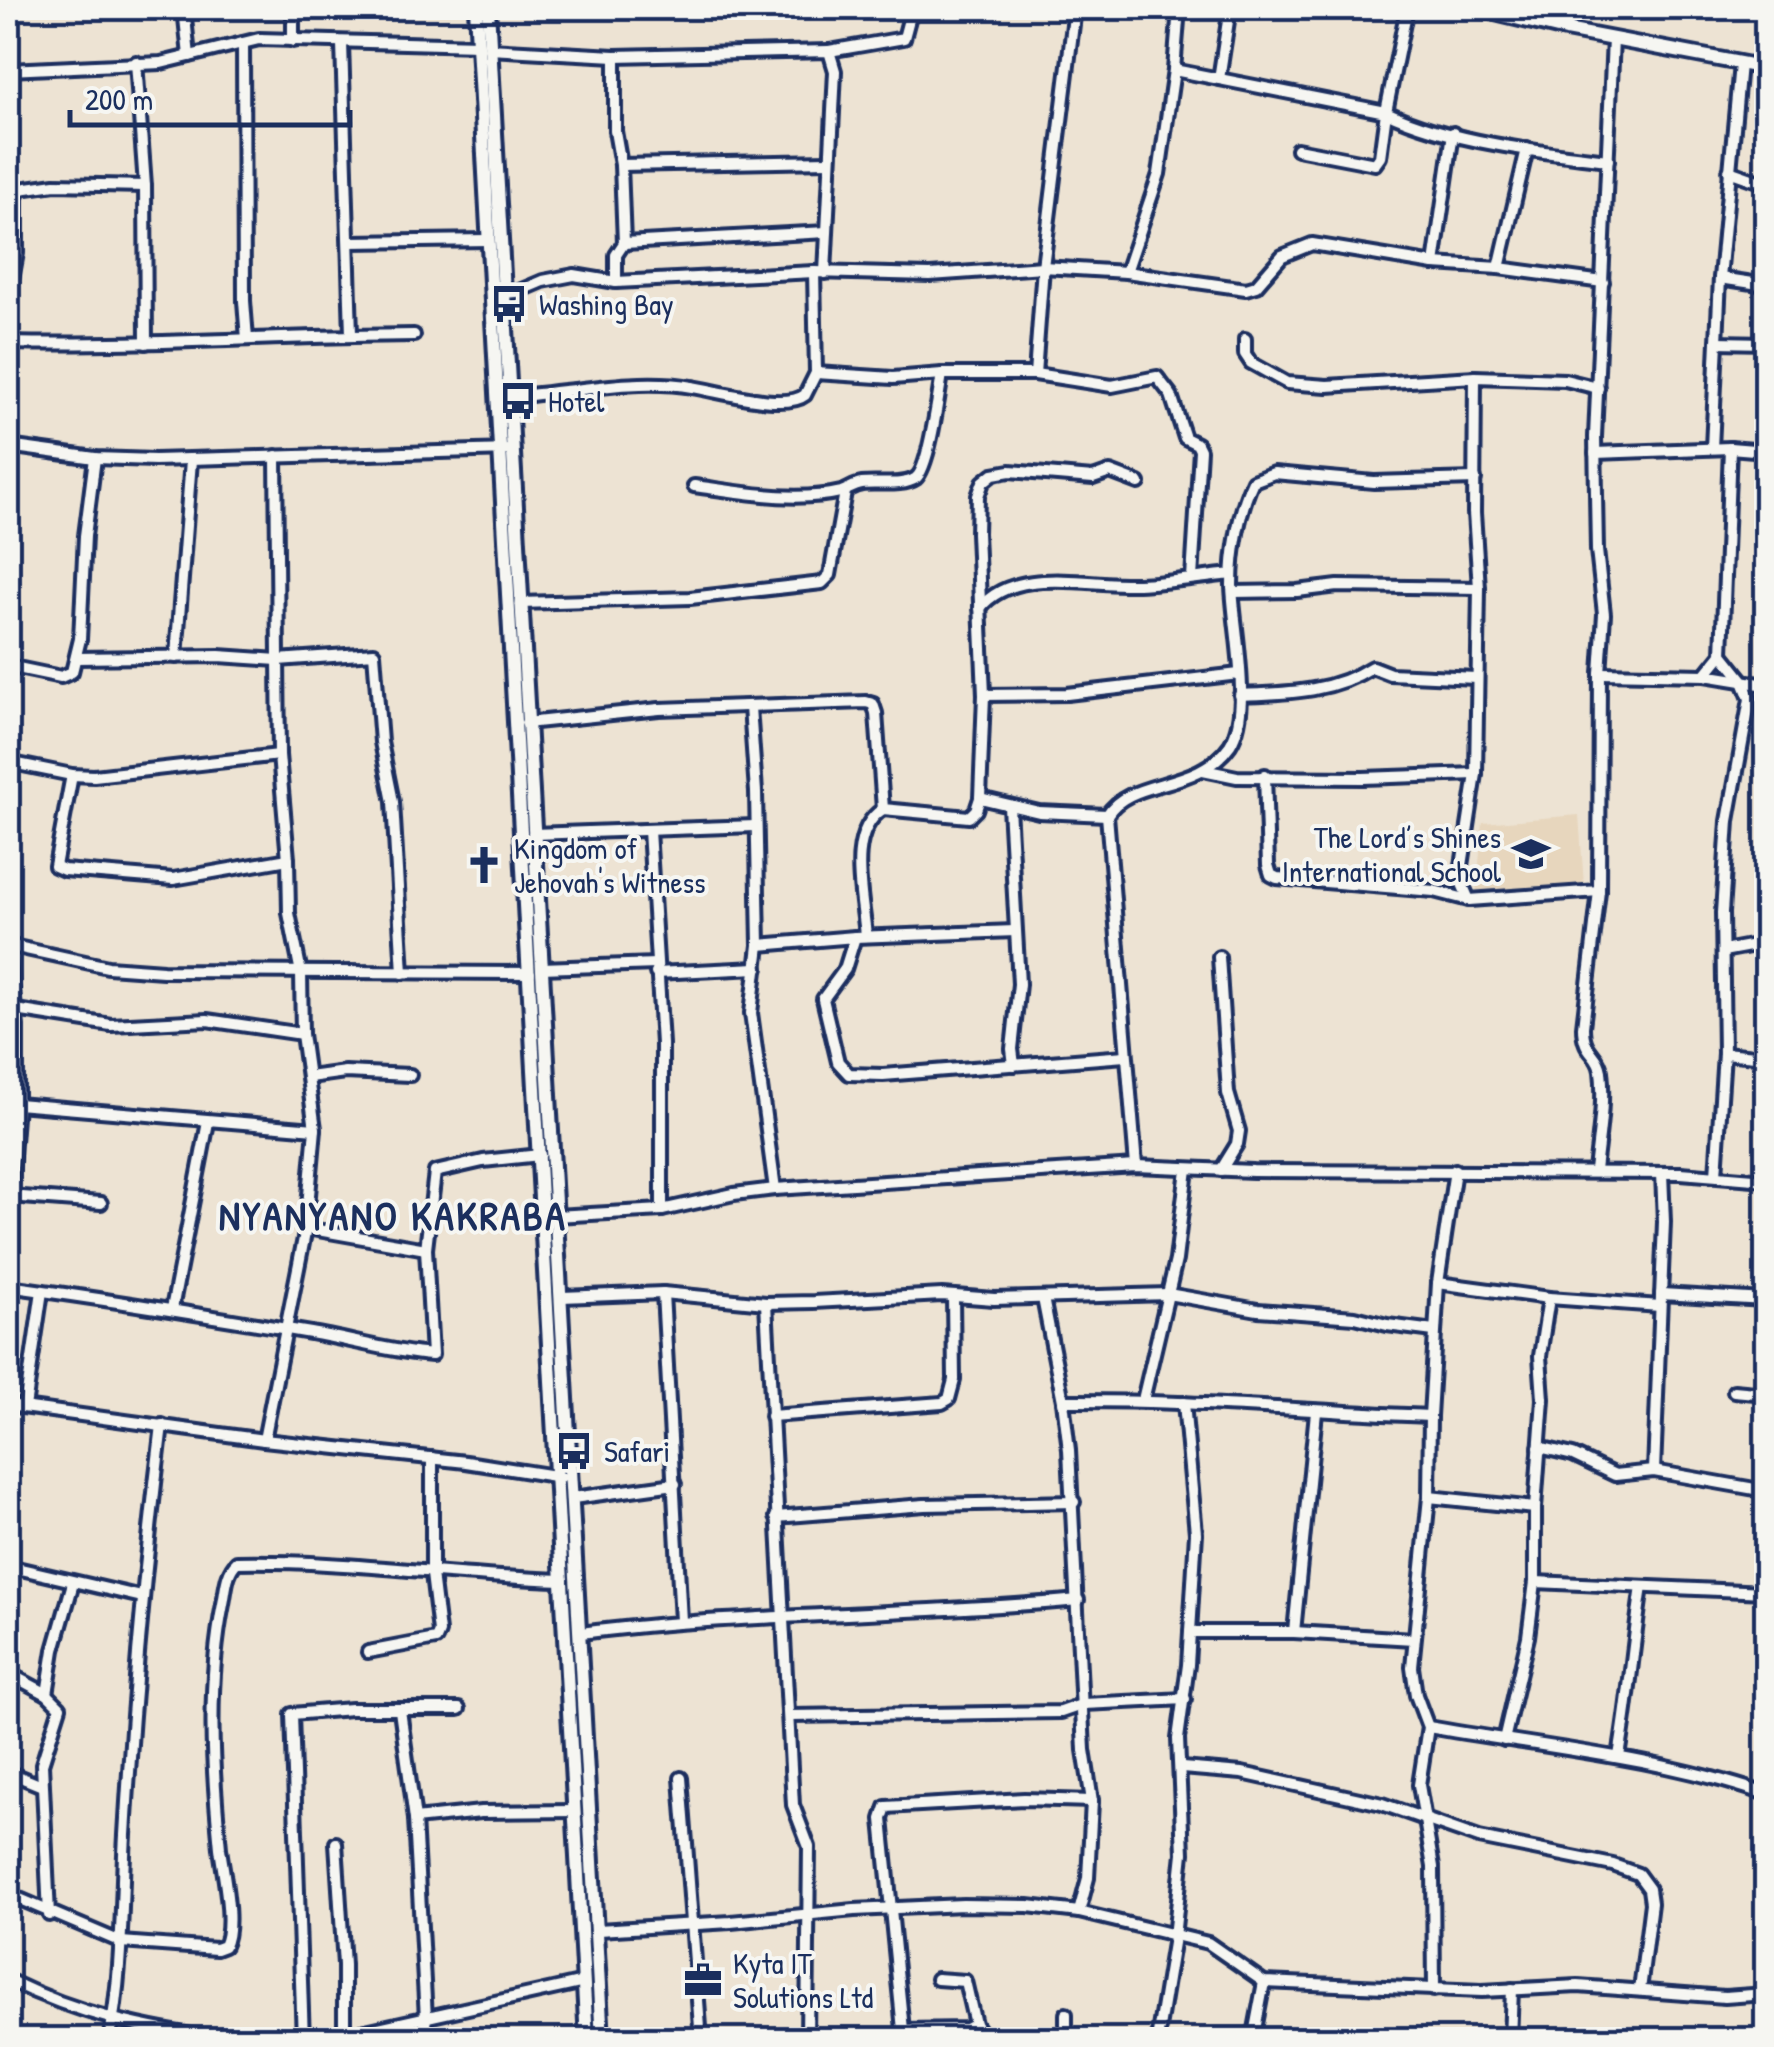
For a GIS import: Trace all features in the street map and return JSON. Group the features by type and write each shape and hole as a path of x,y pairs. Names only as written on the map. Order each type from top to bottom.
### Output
{"street":[{"path":"184,8 189,56"},
{"path":"293,8 293,41"},
{"path":"476,8 484,47 502,293 508,396 505,450 535,971 562,1297 566,1478 563,1580 587,2040"},
{"path":"488,8 484,47 488,240 520,603 533,834 540,1155 566,1478 573,1498 602,2040"},
{"path":"8,70 161,63 259,39 616,56 828,50 904,38 912,8"},
{"path":"1035,374 1043,267 1076,8"},
{"path":"1126,272 1159,174 1179,8"},
{"path":"1219,79 1230,8"},
{"path":"1297,149 1374,164 1380,157 1406,8"},
{"path":"1474,8 1566,30 1766,68"},
{"path":"1566,30 1572,8"},
{"path":"1596,1171 1601,1076 1597,1060 1584,1046 1583,1028 1599,890 1604,601 1597,550 1595,453 1614,39"},
{"path":"243,42 247,338"},
{"path":"342,43 350,334"},
{"path":"508,396 650,384 788,402 805,394 816,373 819,273 827,232 835,71 828,50"},
{"path":"616,56 615,131 621,165 624,242 616,255 616,282"},
{"path":"136,62 144,186 146,343"},
{"path":"1712,448 1720,278 1740,64"},
{"path":"1174,70 1386,112 1403,122 1527,149 1608,160"},
{"path":"1434,264 1453,133"},
{"path":"1499,268 1527,149"},
{"path":"621,165 829,160"},
{"path":"1729,171 1766,184"},
{"path":"8,301 17,252 16,198 20,188 55,184 144,186"},
{"path":"624,242 827,232"},
{"path":"350,242 488,240"},
{"path":"502,293 574,275 616,282 819,273 930,275 1043,267 1126,272 1252,288 1282,256 1312,244 1434,264 1603,282"},
{"path":"1720,278 1766,285"},
{"path":"8,343 146,343 414,334"},
{"path":"1246,339 1245,354 1251,363 1287,383 1327,386 1474,377 1565,380 1598,388"},
{"path":"1718,342 1766,343"},
{"path":"816,373 893,378 1035,374 1112,386 1148,377 1163,382 1185,438 1200,450 1192,578"},
{"path":"694,486 784,495 844,492 860,484 917,478 931,437 942,374"},
{"path":"1469,900 1460,878 1476,774 1479,588 1474,377"},
{"path":"8,446 95,458 191,460 505,450"},
{"path":"1705,676 1722,654 1730,448"},
{"path":"1595,453 1766,450"},
{"path":"264,1440 306,1228 315,1130 302,1034 301,973 289,913 279,755 276,456"},
{"path":"8,666 65,677 72,672 77,658 95,458"},
{"path":"176,657 191,460"},
{"path":"1125,1056 883,1075 844,1071 831,1039 823,998 844,969 860,936 860,851 867,822 883,809 966,818 974,814 980,798 984,695 978,496 983,482 993,474 1010,471 1097,478 1110,472 1140,482"},
{"path":"1136,1166 1107,815 1130,794 1188,778 1202,770 1230,744 1238,727 1240,695 1232,574 1253,480 1274,473 1335,481 1474,479"},
{"path":"520,603 690,598 822,584 830,575 844,492"},
{"path":"980,608 993,593 1036,582 1141,584 1232,574"},
{"path":"980,585 993,593"},
{"path":"1232,592 1338,586 1479,588"},
{"path":"77,658 278,660 374,653 381,742 394,802 402,973"},
{"path":"1716,1175 1724,1053 1722,913 1728,821 1750,698 1742,679 1722,654"},
{"path":"1240,695 1325,688 1372,667 1390,674 1476,678"},
{"path":"1600,673 1742,679 1766,688"},
{"path":"984,695 1067,694 1239,674"},
{"path":"1750,698 1766,688"},
{"path":"526,723 659,709 873,704 878,721 883,809"},
{"path":"750,707 759,945 752,1013 776,1189"},
{"path":"8,762 94,776 279,755"},
{"path":"1202,770 1222,776 1374,778 1476,774"},
{"path":"72,775 55,866 64,870 173,879 288,859"},
{"path":"1266,775 1271,875 1434,892 1469,900 1599,890"},
{"path":"980,798 1040,812 1107,815"},
{"path":"1009,806 1019,984 1012,1048 1014,1065"},
{"path":"533,834 755,826"},
{"path":"650,830 662,1075 662,1210"},
{"path":"759,945 860,936 1015,930"},
{"path":"1723,951 1766,943"},
{"path":"8,1219 17,1104 12,1052 16,1010 8,945 131,969 402,973 757,968"},
{"path":"1220,957 1228,1092 1240,1130 1237,1144 1221,1170"},
{"path":"16,1010 111,1025 207,1020 302,1034"},
{"path":"1724,1053 1766,1057"},
{"path":"310,1076 345,1072 410,1075"},
{"path":"17,1104 315,1130"},
{"path":"172,1309 208,1122"},
{"path":"8,1286 172,1309 414,1355 432,1355 426,1250 435,1172 484,1161 540,1155"},
{"path":"555,1216 662,1210 776,1189 1136,1166 1221,1170 1596,1171 1766,1180"},
{"path":"1143,1400 1176,1260 1187,1169"},
{"path":"1434,1990 1432,1867 1419,1784 1428,1727 1414,1682 1414,1639 1429,1498 1438,1282 1455,1170"},
{"path":"1654,1470 1662,1173"},
{"path":"10,1196 101,1204"},
{"path":"306,1228 426,1250"},
{"path":"1438,1282 1550,1298 1766,1300"},
{"path":"25,1408 42,1291"},
{"path":"562,1297 663,1293 766,1302 1168,1294 1258,1310 1355,1316 1434,1331"},
{"path":"663,1293 681,1621"},
{"path":"771,1416 942,1403 950,1399 954,1380 954,1296"},
{"path":"1043,1298 1063,1401 1074,1502 1084,1750 1092,1801 1088,1878 1079,1912"},
{"path":"1504,1740 1528,1637 1534,1582 1543,1399 1540,1356 1550,1298"},
{"path":"766,1302 793,1805 808,1846 808,2040"},
{"path":"1734,1391 1766,1394"},
{"path":"1063,1401 1143,1400 1430,1416"},
{"path":"1157,2040 1183,1853 1178,1740 1185,1699 1196,1532 1184,1403"},
{"path":"8,1406 566,1478"},
{"path":"1294,1632 1316,1412"},
{"path":"109,2040 121,1942 142,1596 162,1425"},
{"path":"1540,1447 1573,1456 1614,1475 1654,1470 1766,1491"},
{"path":"368,1652 436,1639 439,1622 432,1574 432,1458"},
{"path":"573,1498 675,1484"},
{"path":"1429,1498 1535,1508"},
{"path":"776,1517 868,1508 1074,1502"},
{"path":"8,1894 121,1942 216,1949 224,1946 228,1939 212,1704 221,1616 234,1564 306,1561 432,1574 563,1580"},
{"path":"8,1566 73,1584 142,1596"},
{"path":"1534,1582 1766,1592"},
{"path":"47,1694 54,1650 73,1584"},
{"path":"1619,1756 1632,1684 1642,1588"},
{"path":"581,1633 681,1621 1078,1600"},
{"path":"1190,1632 1294,1632 1414,1639"},
{"path":"8,1673 47,1694 60,1707 42,1764 49,1914"},
{"path":"790,1716 1060,1712 1084,1704 1185,1699"},
{"path":"303,2040 292,1714 458,1709"},
{"path":"400,1710 415,1819 424,2040"},
{"path":"1428,1727 1692,1770 1766,1794"},
{"path":"1182,1768 1242,1773 1371,1801 1495,1842 1614,1865 1638,1874 1649,1888 1651,1903 1640,1990"},
{"path":"8,1772 42,1786"},
{"path":"681,1778 701,2040"},
{"path":"975,2024 966,2029 904,2035 882,1819 886,1807 1092,1801"},
{"path":"415,1819 481,1812 575,1811"},
{"path":"336,1843 344,2038"},
{"path":"598,1930 893,1908 1006,1905 1079,1912 1208,1943 1264,1982 1434,1990 1578,1986 1725,1997 1766,1994"},
{"path":"937,1979 965,1981 975,2024 986,2040"},
{"path":"8,1980 68,2008 113,2021 225,2040"},
{"path":"325,2040 584,1982"},
{"path":"1252,2040 1264,1982"},
{"path":"1510,2040 1512,1989"},
{"path":"1066,2014 1066,2040"}],"shaded area":[{"name":"The Lord’s Shines International School","path":"1579,815 1584,885 1476,893 1483,823"}],"place":[{"name":"Washing Bay","path":"509,304"},
{"name":"Hotel","path":"518,401"},
{"name":"The Lord’s Shines International School","path":"1531,854"},
{"name":"Kingdom of Jehovah's Witness","path":"484,865"},
{"name":"Safari","path":"574,1451"},
{"name":"Kyta IT Solutions Ltd","path":"703,1980"}],"district":[{"name":"NYANYANO KAKRABA","path":"393,1215"}]}
